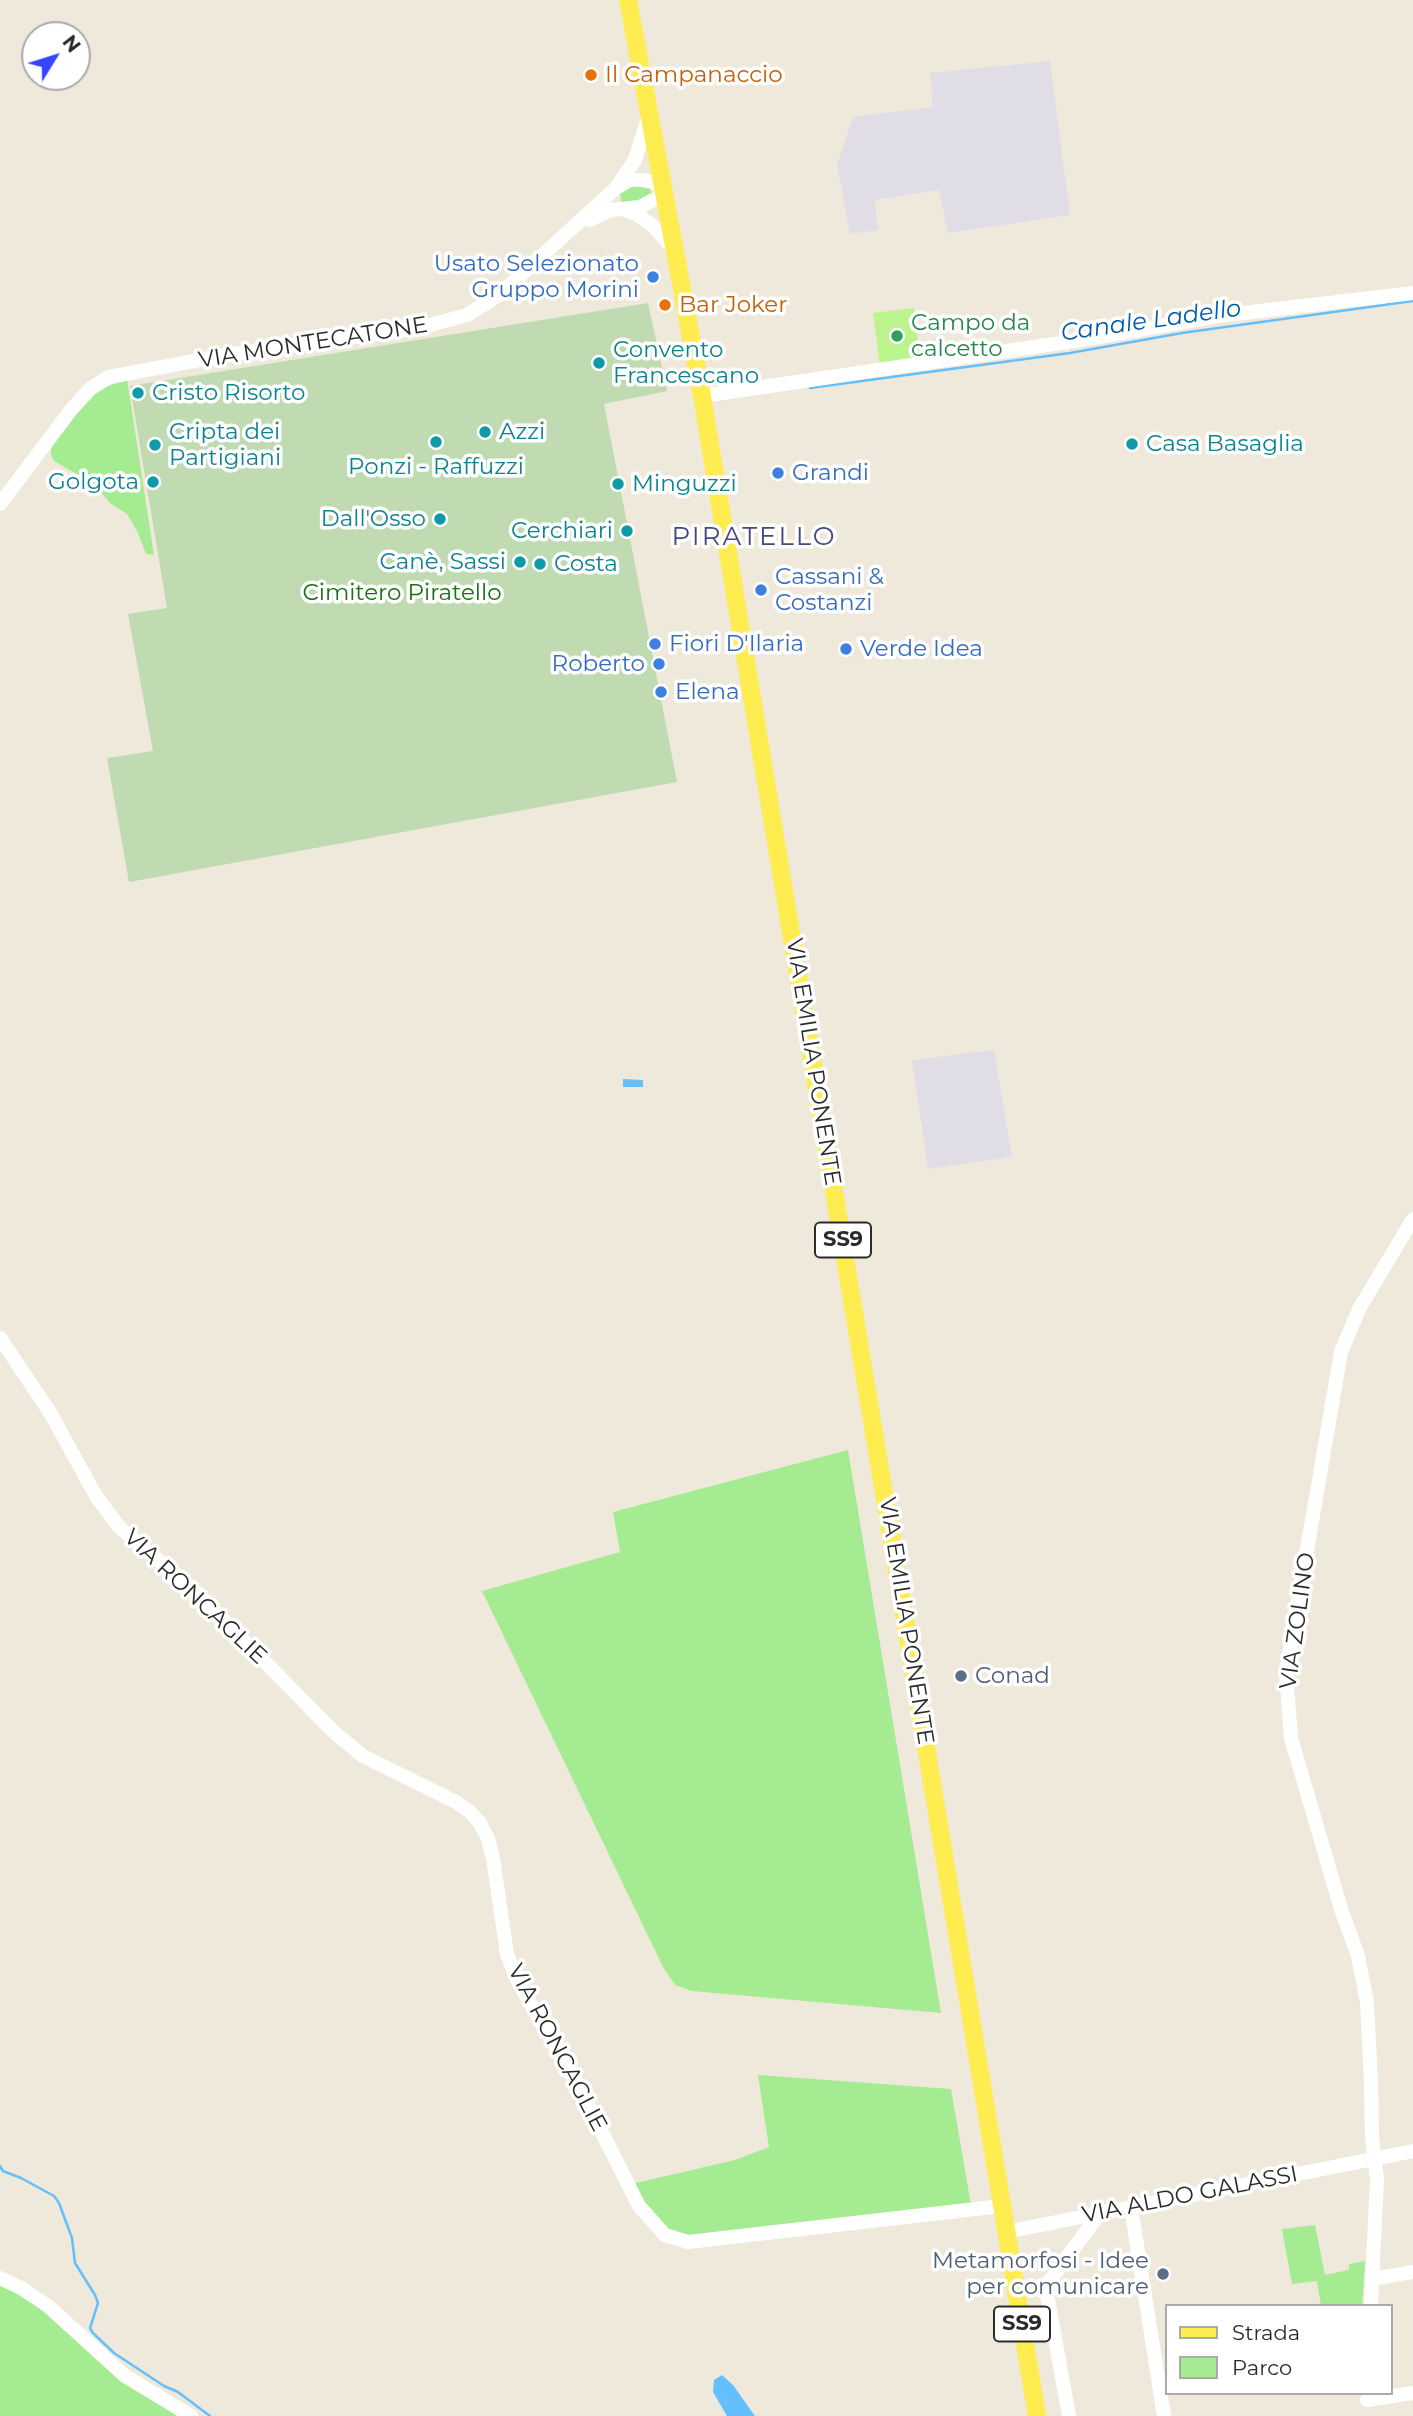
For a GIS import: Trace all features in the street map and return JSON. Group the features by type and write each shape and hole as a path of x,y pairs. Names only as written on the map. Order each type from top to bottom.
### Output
{"main road":[{"name":"VIA EMILIA PONENTE","path":"628,0 702,396 1037,2416"}],"street":[{"name":"VIA MONTECATONE","path":"0,504 71,410 90,389 109,377 226,355 419,328 467,315 499,295 617,188 635,160 649,115"},
{"path":"617,188 629,180 642,180 654,182 664,189"},
{"name":"VIA MONTECATONE","path":"570,231 599,215 651,202 664,189"},
{"path":"621,209 636,214 653,226 674,249"},
{"path":"702,396 1081,340 1218,316 1413,293"},
{"name":"VIA ZOLINO","path":"1371,2304 1377,2179 1373,2158 1367,2002 1358,1956 1342,1912 1291,1738 1286,1672 1341,1352 1359,1309 1413,1219"},
{"name":"VIA RONCAGLIE","path":"0,1338 51,1414 96,1496 120,1527 194,1590 335,1733 363,1756 456,1802 480,1823 493,1858 507,1954 517,1980 583,2095 639,2206 665,2235 688,2242 1002,2206"},
{"name":"VIA ALDO GALASSI","path":"1006,2232 1413,2151"},
{"path":"1131,2207 1164,2416"},
{"path":"1069,2416 1047,2294 1048,2283 1100,2213"},
{"path":"1372,2279 1413,2272"},
{"path":"0,2278 48,2306 125,2376 191,2416"},
{"path":"1392,2395 1413,2393"},
{"path":"1367,2416 1367,2397 1390,2395"}],"shaded area":[{"path":"1050,61 1070,215 948,233 939,190 875,200 878,230 850,234 837,164 853,117 933,107 930,73"},
{"path":"994,1050 1012,1157 928,1169 912,1060"}],"green space":[{"path":"637,185 648,187 652,193 640,202 622,204 619,189"},
{"name":"Cimitero Piratello","path":"648,303 667,391 604,404 677,782 129,882 107,758 153,751 128,614 167,608 130,386"},
{"name":"Campo da calcetto","path":"914,308 920,359 880,365 873,313"},
{"path":"127,379 154,555 146,554 127,514 110,503 94,484 54,461 51,455 51,445 96,391"},
{"path":"848,1450 941,2013 692,1991 675,1985 663,1967 482,1591 620,1552 613,1512"},
{"path":"758,2075 951,2089 971,2205 737,2236 666,2235 627,2185 735,2160 769,2147"},
{"path":"1315,2225 1325,2275 1349,2270 1349,2264 1365,2261 1362,2304 1321,2304 1317,2281 1292,2284 1282,2229"},
{"path":"0,2275 115,2363 196,2416 0,2416"}],"water":[{"path":"623,1079 643,1080 643,1087 623,1087"},
{"path":"722,2375 733,2385 755,2416 727,2416 713,2392 714,2380"}],"waterway":[{"name":"Canale Ladello","path":"810,388 1070,353 1182,333 1413,301"},
{"path":"0,2166 3,2171 54,2196 59,2203 72,2238 75,2263 98,2303 90,2328 93,2333 114,2353 164,2386 178,2392 210,2416"}],"place":[{"name":"Il Campanaccio","path":"591,75"},
{"name":"Usato Selezionato Gruppo Morini","path":"653,277"},
{"name":"Bar Joker","path":"665,305"},
{"name":"Campo da calcetto","path":"897,336"},
{"name":"Convento Francescano","path":"599,363"},
{"name":"Cristo Risorto","path":"138,393"},
{"name":"Azzi","path":"485,432"},
{"name":"Ponzi - Raffuzzi","path":"436,442"},
{"name":"Casa Basaglia","path":"1132,444"},
{"name":"Cripta dei Partigiani","path":"155,445"},
{"name":"Grandi","path":"778,473"},
{"name":"Golgota","path":"153,482"},
{"name":"Minguzzi","path":"618,484"},
{"name":"Dall'Osso","path":"440,519"},
{"name":"Cerchiari","path":"627,531"},
{"name":"Canè, Sassi","path":"520,562"},
{"name":"Costa","path":"540,564"},
{"name":"Cassani & Costanzi","path":"761,590"},
{"name":"Fiori D'Ilaria","path":"655,644"},
{"name":"Verde Idea","path":"846,649"},
{"name":"Roberto","path":"659,664"},
{"name":"Elena","path":"661,692"},
{"name":"Conad","path":"961,1676"},
{"name":"Metamorfosi - Idee per comunicare","path":"1163,2274"}],"district":[{"name":"PIRATELLO","path":"754,537"}]}
